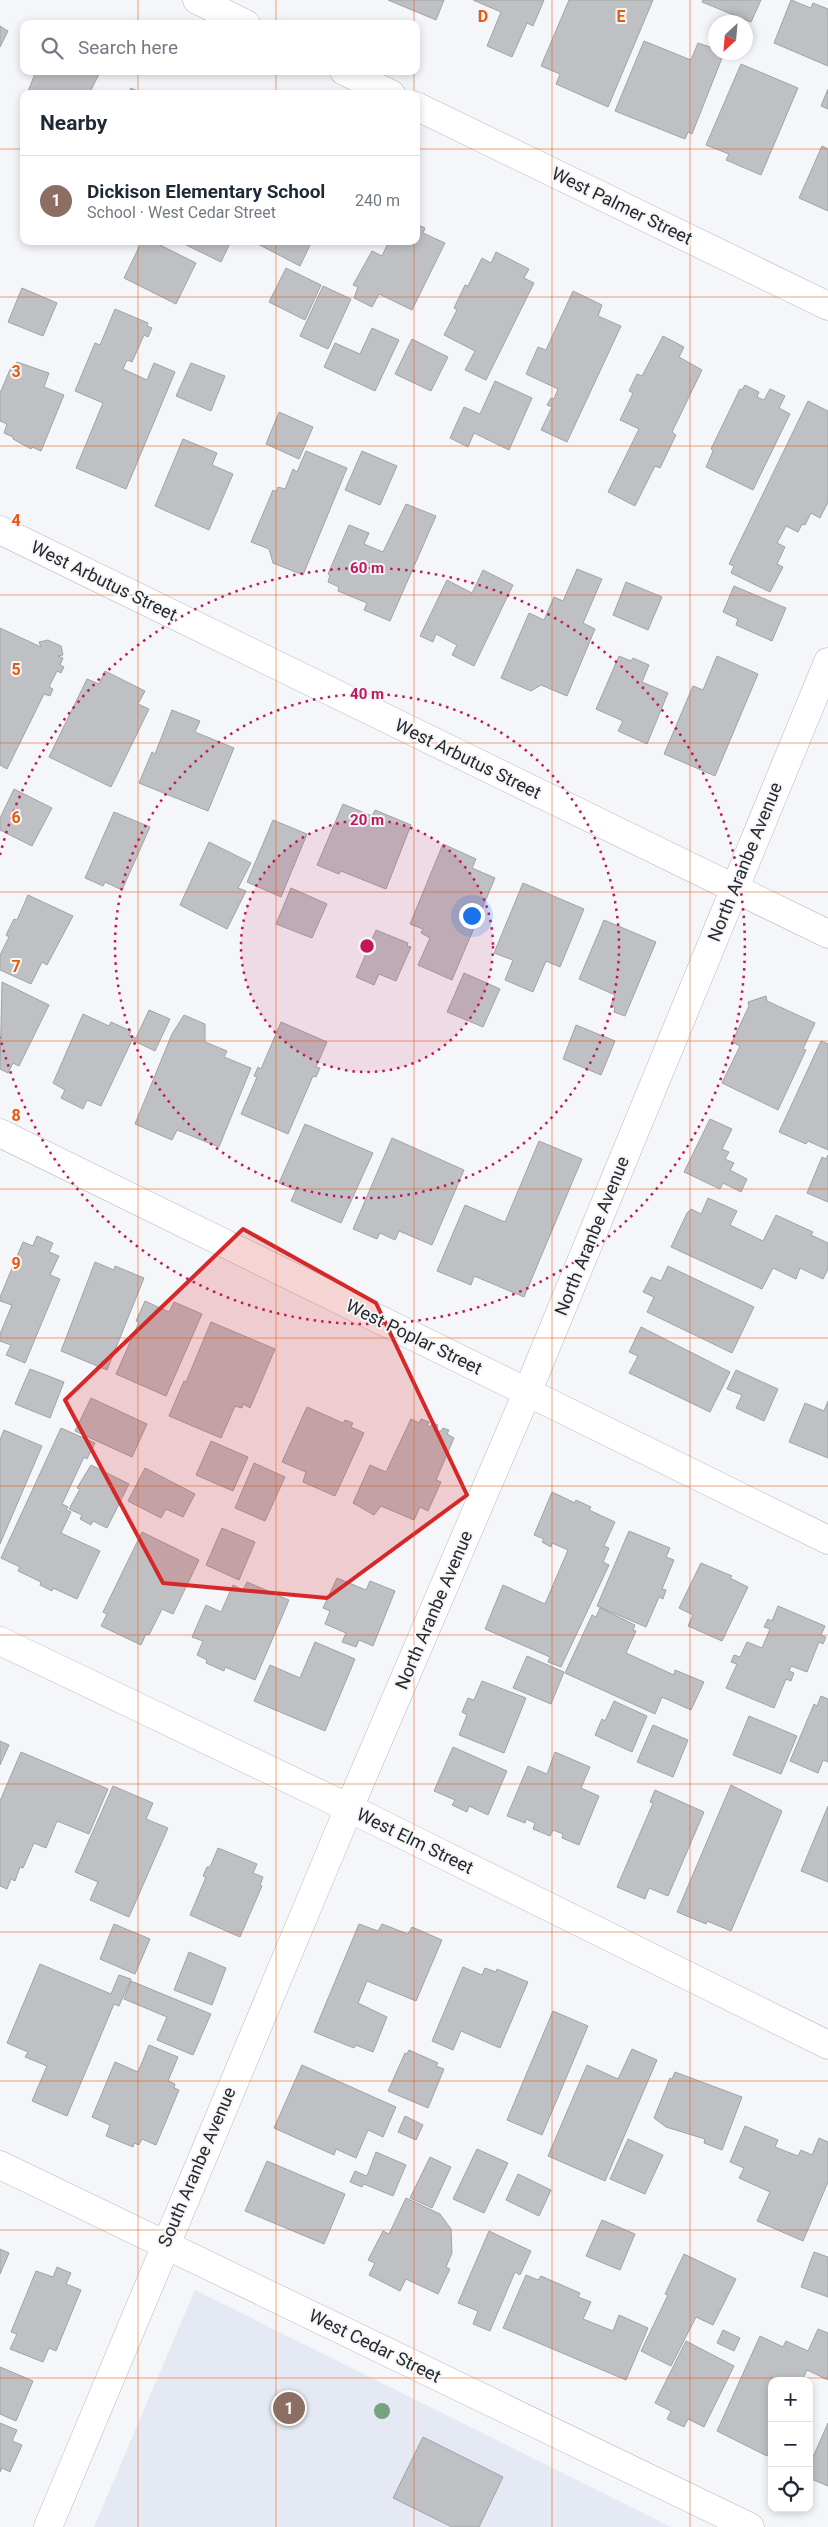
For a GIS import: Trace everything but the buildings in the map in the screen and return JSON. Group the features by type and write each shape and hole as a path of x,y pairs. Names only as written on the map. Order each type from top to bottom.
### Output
{"street":[{"path":"198,0 238,20"},
{"path":"352,75 383,90"},
{"name":"West Palmer Street","path":"420,108 828,306"},
{"name":"West Arbutus Street","path":"0,530 828,934"},
{"name":"North Aranbe Avenue","path":"349,1808 527,1394 828,662"},
{"name":"West Poplar Street","path":"0,1133 527,1394 828,1540"},
{"name":"West Elm Street","path":"0,1641 349,1808 828,2045"},
{"name":"South Aranbe Avenue","path":"48,2527 349,1808"},
{"name":"West Cedar Street","path":"0,2166 750,2527"}],"highlighted area":[{"path":"243,1229 376,1303 467,1495 327,1598 163,1583 65,1400"}],"shaded area":[{"path":"195,2290 671,2527 94,2527"}],"place":[{"name":"Dickison Elementary School","path":"289,2408"}]}
